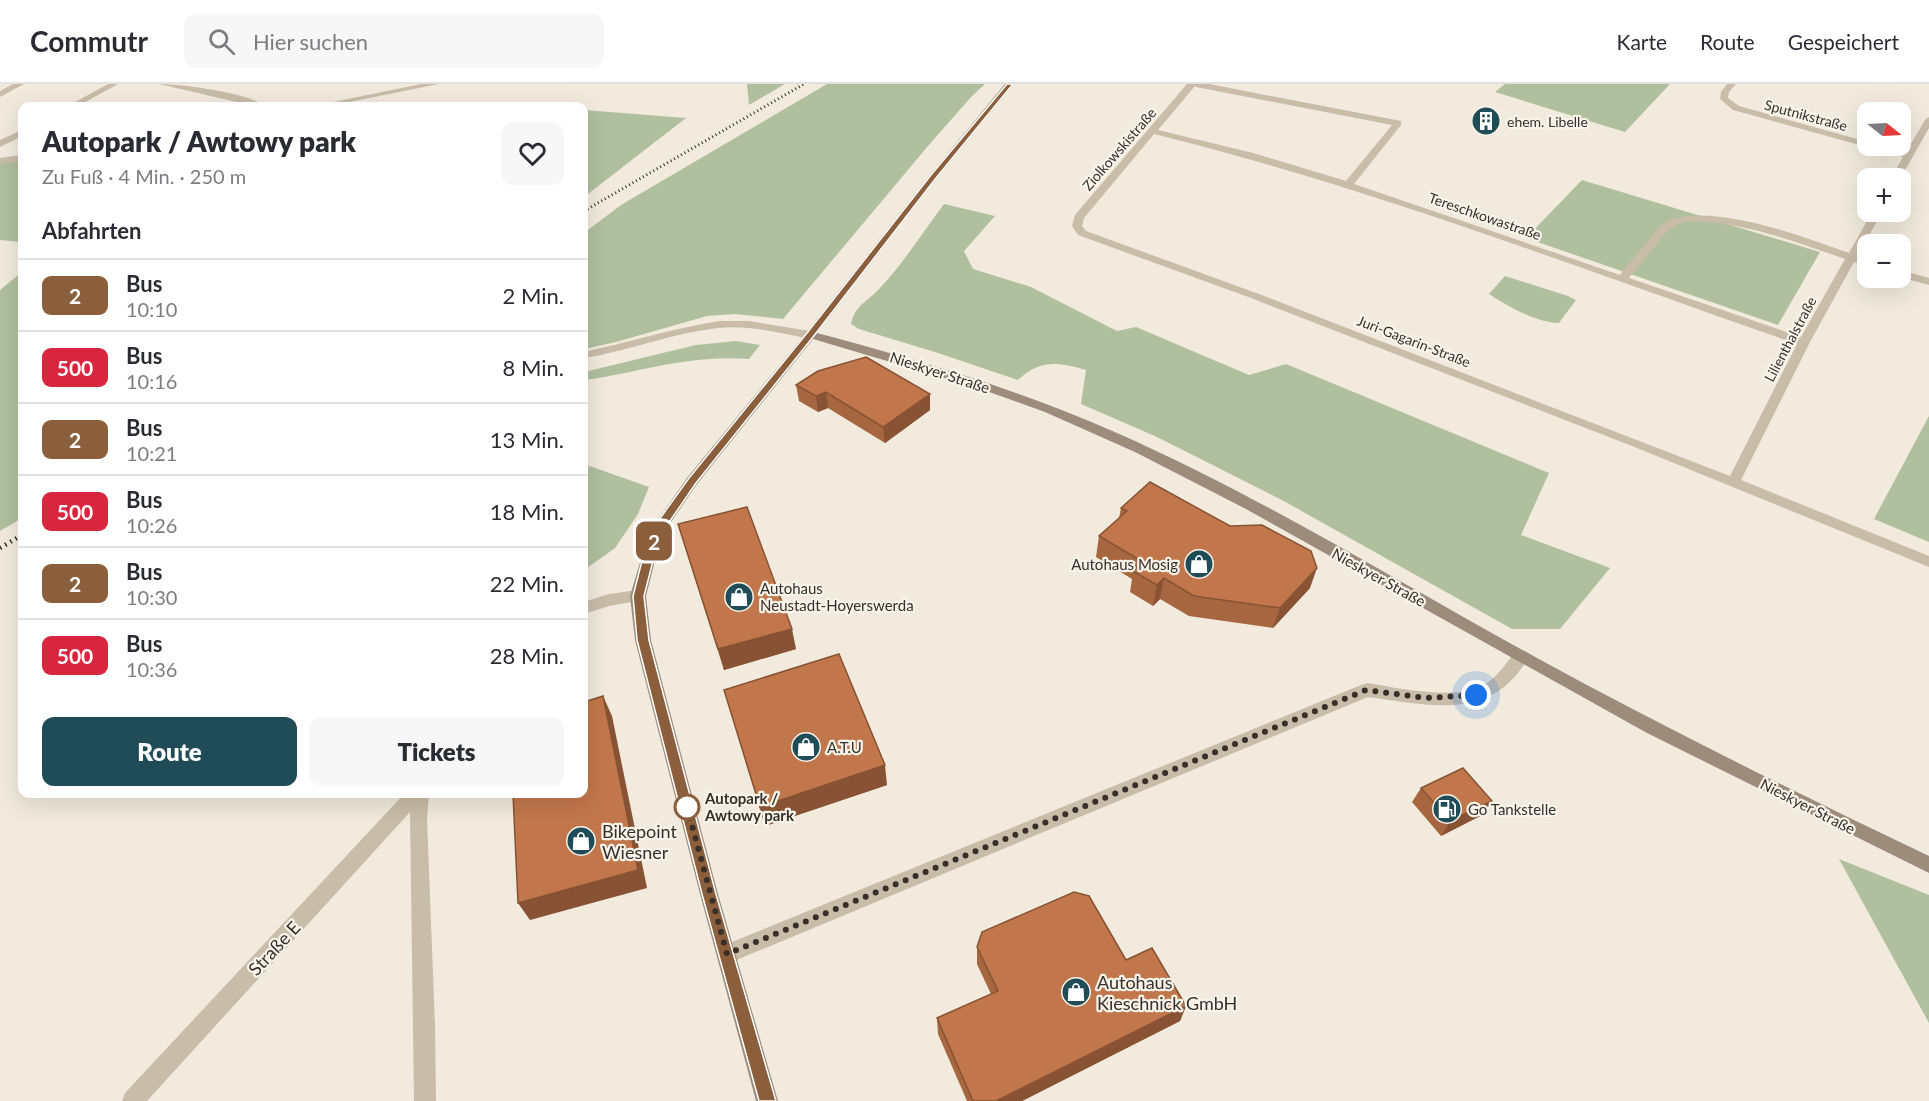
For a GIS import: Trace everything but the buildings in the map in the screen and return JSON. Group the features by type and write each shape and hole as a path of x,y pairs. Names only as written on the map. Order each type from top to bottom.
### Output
{"main road":[{"path":"767,1101 709,894 643,640 638,596 651,549 665,520 705,465 810,335 898,220 1010,84"},
{"name":"Nieskyer Straße","path":"810,335 951,374 1085,424 1232,495 1521,656 1800,803 1929,866"}],"street":[{"path":"0,94 20,84"},
{"path":"80,102 114,84"},
{"path":"163,84 248,102"},
{"path":"339,102 435,84"},
{"name":"Ziolkowskistraße","path":"1082,233 1077,229 1076,224 1079,217 1194,84 1398,123 1348,185"},
{"name":"Sputnikstraße","path":"1732,84 1725,92 1724,99 1736,108 1857,142"},
{"path":"1911,152 1929,120"},
{"name":"Tereschkowastraße","path":"1153,131 1250,155 1348,185 1804,342"},
{"path":"0,144 18,135"},
{"path":"1902,168 1909,156"},
{"path":"0,161 18,159"},
{"path":"1622,279 1669,223 1685,216 1731,220 1857,260"},
{"name":"Lilienthalstraße","path":"1733,483 1804,342 1871,222"},
{"name":"Juri-Gagarin-Straße","path":"1082,233 1606,431 1929,562"},
{"path":"1911,276 1929,282"},
{"path":"588,354 636,344 675,331 720,324 748,324 810,335"},
{"path":"588,607 609,600 638,596"},
{"path":"727,954 1366,690 1426,698 1476,695 1490,690 1499,683 1521,656"},
{"name":"Straße E","path":"133,1101 411,798"},
{"path":"420,798 418,819 425,1025 425,1101"}],"green space":[{"path":"747,84 785,84 749,105"},
{"path":"827,84 985,84 928,146 783,319 735,314 707,316 588,348 588,230 621,205"},
{"path":"1505,84 1670,84 1625,132 1495,92"},
{"path":"588,110 686,118 588,194"},
{"path":"18,159 18,242 0,240 0,161"},
{"path":"1582,180 1820,252 1778,325 1526,238"},
{"path":"944,204 995,216 964,251 973,269 1031,287 1117,331 1136,327 1249,375 1286,364 1549,473 1521,535 1610,568 1560,629 1512,629 1282,500 1157,437 1081,404 1086,370 1067,365 1042,365 1018,380 859,329 851,324 858,308 896,269"},
{"path":"18,275 18,520 0,531 0,290"},
{"path":"1505,276 1576,300 1559,323 1532,317 1489,294"},
{"path":"736,341 760,345 749,359 686,361 588,379 588,371 696,345"},
{"path":"1929,416 1929,542 1874,519"},
{"path":"588,465 649,487 638,514 615,548 588,567"},
{"path":"1839,859 1929,895 1929,1023"}],"railway":[{"path":"588,209 804,84"},
{"path":"0,548 18,537"}],"bus line":[{"name":"2","path":"767,1101 709,894 643,640 638,596 651,549 665,520 692,481 988,108 1010,84"}],"place":[{"name":"ehem. Libelle","path":"1486,121"},
{"name":"Autohaus Mosig","path":"1199,564"},
{"name":"Autohaus Neustadt-Hoyerswerda","path":"739,597"},
{"name":"A.T.U","path":"806,747"},
{"name":"Autopark / Awtowy park","path":"687,807"},
{"name":"Go Tankstelle","path":"1447,809"},
{"name":"Bikepoint Wiesner","path":"581,841"},
{"name":"Autohaus Kieschnick GmbH","path":"1076,992"}],"route":[{"path":"687,807 727,954 1366,690 1426,698 1476,695"}]}
